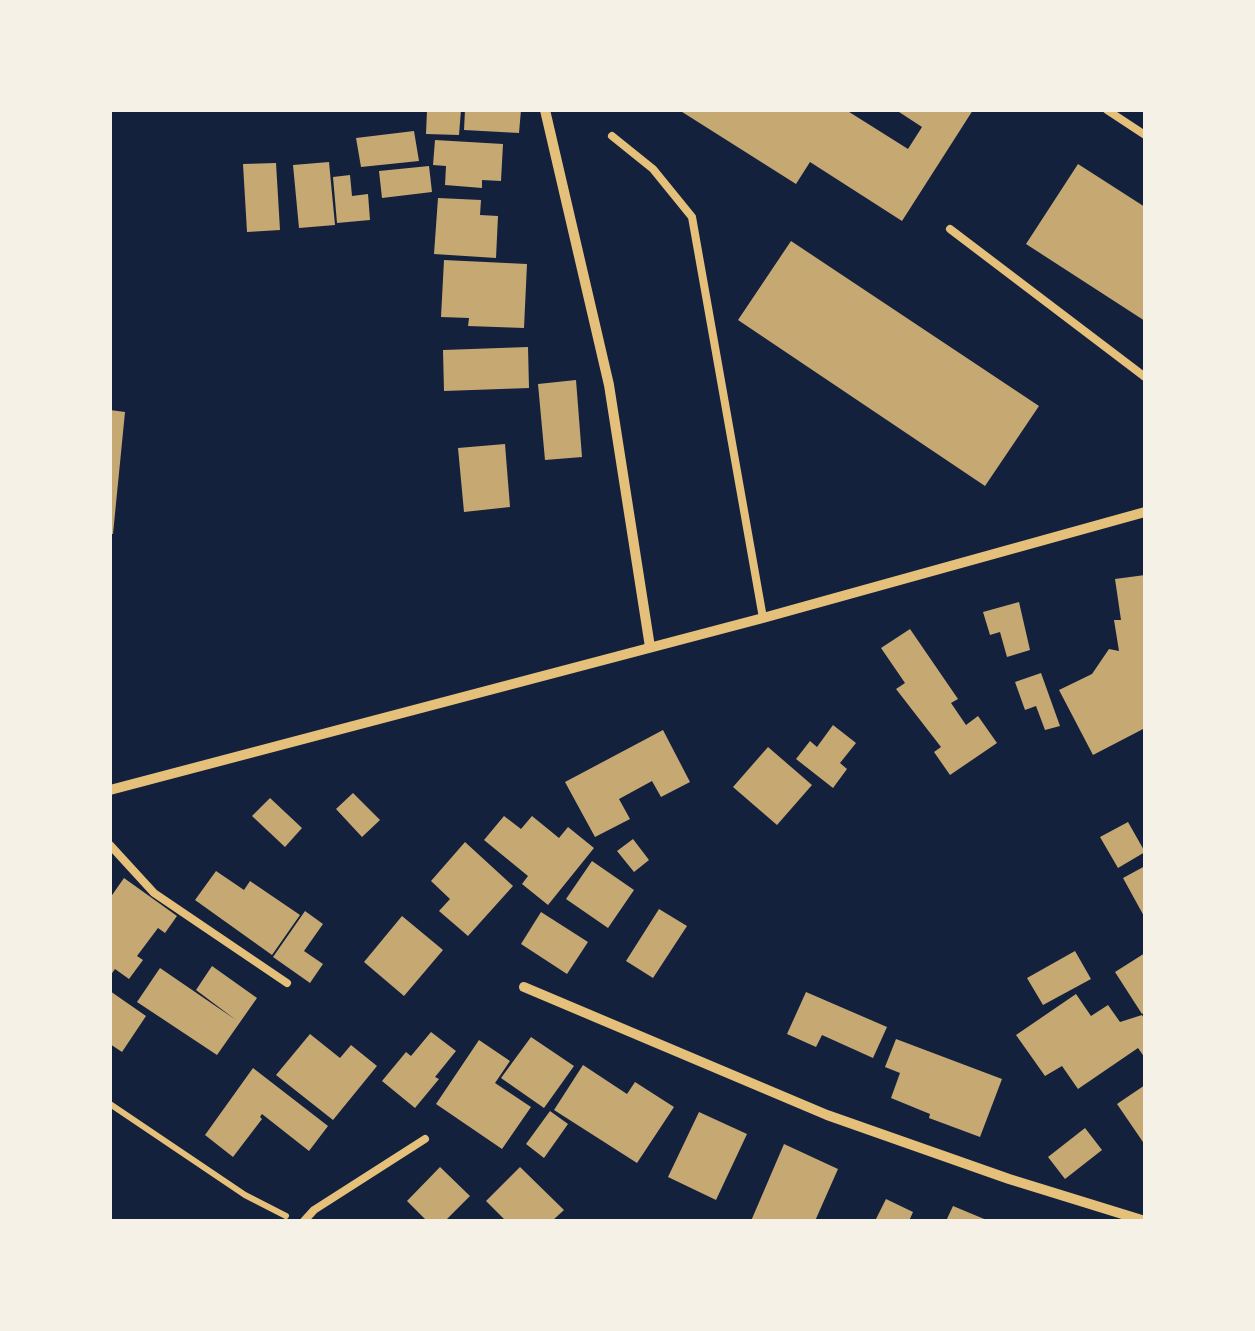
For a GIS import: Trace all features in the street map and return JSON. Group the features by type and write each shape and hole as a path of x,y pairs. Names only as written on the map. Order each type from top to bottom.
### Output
{"street":[{"path":"545,110 609,385 650,648"},
{"path":"110,790 763,618 1145,512"},
{"path":"524,986 827,1114 1009,1179 1145,1221"}],"lane":[{"path":"1107,110 1145,135"},
{"path":"612,136 653,169 692,217 763,618"},
{"path":"950,229 1145,377"},
{"path":"110,845 154,893 287,983"},
{"path":"304,1221 314,1210 426,1138"}],"path":[{"path":"110,1104 246,1195 294,1221"}],"building":[{"path":"427,110 461,110 459,135 426,134"},
{"path":"465,110 521,110 519,133 464,130"},
{"path":"679,110 846,110 908,149 922,127 896,110 973,110 902,221 810,162 796,184"},
{"path":"414,131 419,161 361,167 356,138"},
{"path":"435,140 503,144 501,181 482,180 482,188 445,185 446,166 433,165"},
{"path":"329,162 335,225 299,228 293,165"},
{"path":"276,163 280,230 247,232 243,164"},
{"path":"1078,164 1145,207 1145,321 1026,244"},
{"path":"429,166 432,192 382,198 379,171"},
{"path":"350,175 352,196 368,194 370,220 337,223 333,177"},
{"path":"438,198 481,200 480,215 498,216 496,258 434,254"},
{"path":"791,241 1039,406 985,486 738,320"},
{"path":"444,260 527,264 524,328 468,326 469,318 441,317"},
{"path":"528,347 529,388 444,391 443,350"},
{"path":"576,380 582,457 545,460 538,384"},
{"path":"110,410 125,412 113,534 110,534"},
{"path":"505,444 510,507 464,512 458,448"},
{"path":"1145,575 1145,728 1093,755 1059,690 1092,674 1109,649 1119,651 1114,620 1121,620 1115,579"},
{"path":"1019,602 1030,650 1007,657 1000,632 990,635 983,612"},
{"path":"910,629 958,699 951,703 966,725 978,716 997,743 950,775 934,752 941,747 896,689 905,683 881,648"},
{"path":"1041,673 1060,726 1045,730 1036,706 1025,710 1015,682"},
{"path":"833,725 856,743 840,763 847,769 833,788 796,759 810,741 817,747"},
{"path":"663,730 690,782 661,797 652,781 619,799 630,819 595,837 565,782"},
{"path":"768,747 812,785 777,825 733,787"},
{"path":"353,793 380,820 362,837 336,809"},
{"path":"270,798 302,828 285,847 252,816"},
{"path":"504,816 521,829 532,816 559,838 568,827 594,848 548,905 522,884 528,876 484,840"},
{"path":"1128,822 1145,852 1118,868 1100,837"},
{"path":"633,839 649,860 634,872 617,851"},
{"path":"465,842 513,886 468,936 439,911 450,899 431,881"},
{"path":"592,861 634,890 608,928 566,899"},
{"path":"1145,866 1145,918 1123,878"},
{"path":"216,871 244,890 250,881 300,915 272,955 195,900"},
{"path":"124,878 177,916 165,933 158,928 137,956 143,960 129,979 115,969 110,976 110,898"},
{"path":"659,909 687,926 653,978 626,961"},
{"path":"305,911 323,924 304,951 323,964 310,983 273,957"},
{"path":"541,912 588,942 567,974 521,944"},
{"path":"402,916 443,950 404,996 364,962"},
{"path":"1075,951 1091,979 1043,1005 1027,978"},
{"path":"1145,953 1145,1012 1142,1014 1115,972"},
{"path":"212,966 257,998 217,1055 137,1002 160,968 236,1020 196,990"},
{"path":"110,991 146,1016 122,1052 110,1044"},
{"path":"806,992 887,1027 873,1058 822,1035 816,1047 787,1034"},
{"path":"1076,994 1091,1016 1108,1005 1120,1022 1142,1015 1145,1020 1145,1058 1138,1048 1078,1089 1062,1066 1045,1076 1016,1035"},
{"path":"431,1032 456,1051 415,1108 382,1081 406,1052 411,1056"},
{"path":"310,1034 340,1058 351,1045 377,1066 333,1120 276,1075"},
{"path":"531,1037 574,1066 544,1108 501,1078"},
{"path":"896,1039 1002,1079 980,1137 929,1118 930,1114 891,1098 900,1073 885,1067"},
{"path":"479,1040 510,1061 495,1083 531,1107 502,1149 436,1104"},
{"path":"583,1065 627,1094 635,1082 674,1107 637,1163 554,1110"},
{"path":"253,1068 328,1126 309,1151 262,1114 233,1157 205,1135"},
{"path":"1145,1085 1145,1145 1117,1104"},
{"path":"550,1111 568,1124 544,1158 526,1144"},
{"path":"699,1112 747,1134 716,1200 668,1177"},
{"path":"1085,1128 1102,1150 1065,1179 1048,1157"},
{"path":"784,1144 838,1169 815,1221 751,1221"},
{"path":"440,1167 470,1196 445,1221 427,1221 407,1201"},
{"path":"520,1167 564,1210 552,1221 506,1221 486,1201"},
{"path":"886,1199 913,1212 909,1221 875,1221"},
{"path":"953,1206 989,1221 946,1221"}]}
